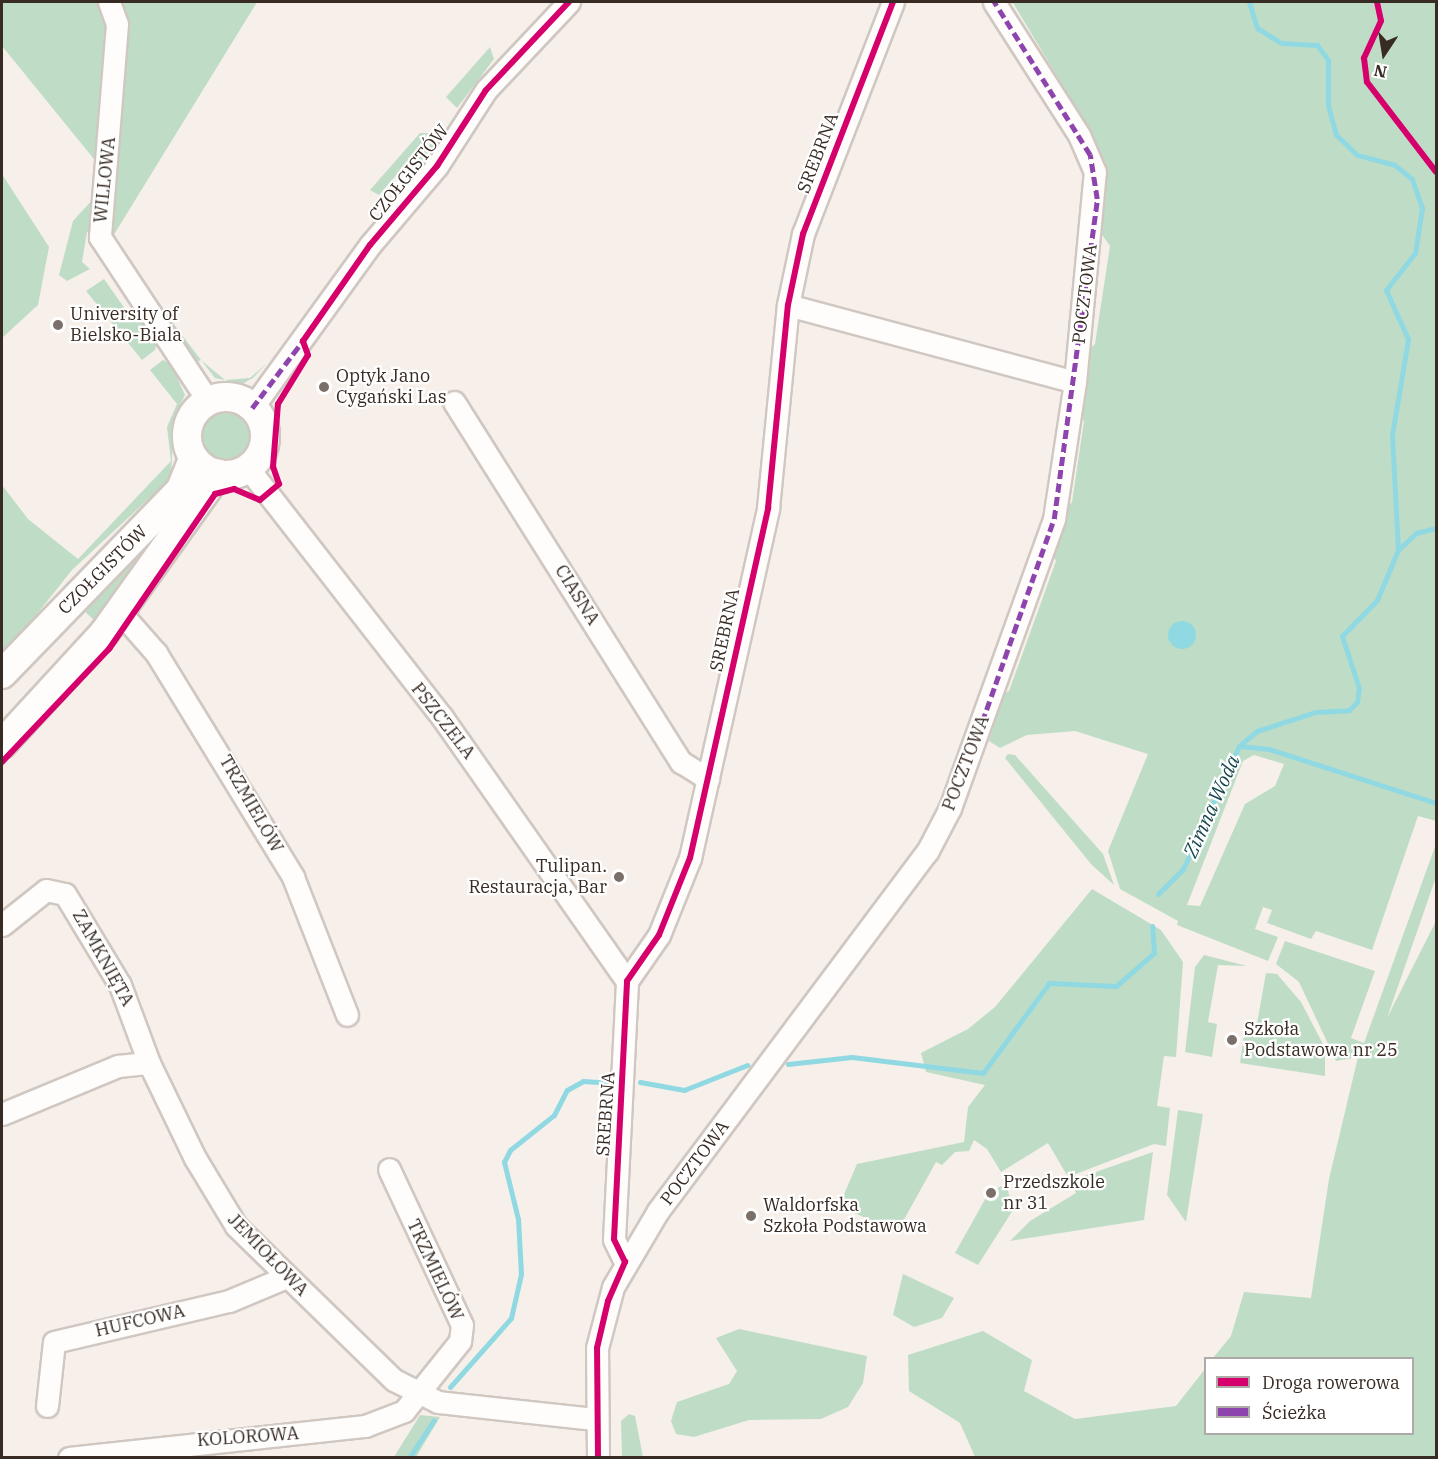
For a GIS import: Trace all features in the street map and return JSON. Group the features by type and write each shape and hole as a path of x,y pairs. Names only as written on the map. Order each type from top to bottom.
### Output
{"street":[{"name":"WILLOWA","path":"109,2 117,24 100,237 208,401"},
{"name":"CZOŁGISTÓW","path":"252,408 370,245 437,166 486,90 568,2"},
{"name":"SREBRNA","path":"625,1262 614,1239 627,981 675,899 708,779 768,508 788,305 803,234 893,2"},
{"name":"POCZTOWA","path":"598,1458 595,1419 597,1348 608,1301 625,1262 927,852 982,722 1054,519 1075,382 1095,172 1079,135 994,2"},
{"path":"788,305 1075,382"},
{"path":"231,398 252,408 265,435 248,468 218,474 194,459 188,424 208,401 231,398"},
{"name":"CIASNA","path":"454,402 681,762 708,779"},
{"name":"CZOŁGISTÓW","path":"2,674 182,489 194,459"},
{"name":"PSZCZELA","path":"248,468 442,717 627,981"},
{"name":"CZOŁGISTÓW","path":"2,744 120,612 218,474"},
{"name":"TRZMIELÓW","path":"120,612 181,691 293,877 347,1015"},
{"name":"ZAMKNIĘTA","path":"2,925 46,890 65,894 120,985 149,1063"},
{"path":"2,1114 118,1066 149,1063"},
{"name":"JEMIOŁOWA","path":"149,1063 223,1208 286,1276 415,1395"},
{"name":"TRZMIELÓW","path":"389,1169 462,1325 460,1341 415,1395"},
{"name":"HUFCOWA","path":"47,1406 54,1342 229,1301 286,1276"},
{"path":"415,1395 465,1406 595,1419"},
{"name":"KOLOROWA","path":"69,1458 365,1426 397,1416 415,1395"}],"green space":[{"path":"2,2 103,2 111,15 107,132 94,230 87,232 82,262 90,269 67,281 59,275 73,221 94,198 102,169 2,46"},
{"path":"113,2 257,2 110,241"},
{"path":"1002,2 1436,2 1436,821 1418,816 1372,950 1316,931 1311,939 1267,923 1272,910 1263,907 1255,929 1278,937 1268,961 1177,925 1178,921 1120,889 1108,851 1148,754 1075,731 1027,735 1000,748 989,741 995,722 990,720 1000,694 1009,691 1056,561 1051,551 1062,512 1072,502 1084,421 1078,409 1085,353 1095,344 1110,246 1100,232 1104,186 1066,103 1066,91 1013,3 1005,7","holes":["1254,755 1284,764 1275,786 1245,804 1200,906 1187,905 1243,761"]},
{"path":"490,47 494,59 457,108 446,97"},
{"path":"420,133 433,133 379,195 370,190"},
{"path":"440,133 444,139 425,164 418,158"},
{"path":"2,174 49,247 38,305 2,338"},
{"path":"104,279 128,313 138,306 158,340 155,350 142,360 86,291"},
{"path":"163,310 201,360 196,362"},
{"path":"163,360 181,371 176,375 185,395 174,417 171,478 72,570 2,658 2,485 28,519 78,559 171,461 167,427 177,404 150,370"},
{"path":"201,360 225,380 250,378 266,364 253,378 242,384 215,378"},
{"path":"226,413 235,414 243,419 248,427 248,445 243,453 235,458 226,459 217,458 209,453 204,445 203,436 204,427 209,419 217,414"},
{"path":"168,519 97,623 80,607"},
{"path":"1008,754 1015,755 1103,854 1114,885 1091,864 1005,758"},
{"path":"1436,844 1436,877 1387,1018 1436,921 1436,1457 975,1457 960,1423 909,1391 908,1355 983,1331 1032,1360 1024,1391 1075,1419 1176,1406 1204,1370 1204,1435 1414,1435 1414,1357 1214,1357 1231,1336 1244,1292 1311,1298 1329,1179 1358,1057 1336,1061 1299,982 1276,964 1285,941 1375,971 1351,1038 1364,1043"},
{"path":"1092,889 1161,930 1183,962 1176,1057 1164,1056 1157,1106 1170,1108 1166,1146 1154,1144 1068,1177 1048,1143 1001,1172 987,1149 974,1140 969,1151 955,1152 942,1165 936,1162 897,1232 839,1206 857,1164 964,1142 968,1107 985,1085 926,1072 921,1053 968,1029 995,1007"},
{"path":"1204,955 1247,966 1218,965 1208,1022 1217,1024 1212,1057 1185,1052 1195,967"},
{"path":"1266,973 1277,974 1301,1002 1325,1048 1325,1076 1240,1063 1245,1027 1256,1029"},
{"path":"1178,1110 1203,1114 1186,1222 1167,1195"},
{"path":"1153,1152 1144,1220 1010,1241 1030,1221 1076,1193 1070,1181"},
{"path":"1006,1183 1013,1210 978,1265 955,1253 988,1194"},
{"path":"903,1274 954,1298 942,1318 914,1327 893,1315"},
{"path":"739,1329 867,1356 863,1383 848,1407 821,1419 749,1420 694,1437 676,1434 671,1421 677,1402 729,1384 737,1371 716,1338"},
{"path":"629,1414 635,1416 643,1457 622,1457 621,1421"},
{"path":"420,1415 440,1417 416,1457 394,1457"}],"water":[{"path":"1182,621 1192,625 1196,635 1192,645 1182,649 1172,645 1168,635 1172,625"}],"waterway":[{"name":"Zimna Woda","path":"1158,894 1183,869 1239,746 1257,731 1315,712 1349,710 1357,702 1359,688 1342,636 1377,600 1398,550 1392,435 1408,339 1386,290 1415,253 1422,208 1412,179 1395,165 1357,155 1336,135 1328,105 1328,60 1317,45 1281,43 1257,28 1249,2"},
{"path":"1398,550 1416,533 1436,528"},
{"path":"1240,746 1269,749 1436,803"},
{"name":"Zimna Woda","path":"788,1064 852,1057 983,1073 1049,983 1116,986 1154,953 1152,926"},
{"name":"Zimna Woda","path":"640,1082 684,1090 747,1065"},
{"name":"Zimna Woda","path":"450,1387 511,1318 521,1274 518,1219 504,1162 510,1150 554,1115 567,1090 583,1081 613,1083"},
{"name":"Zimna Woda","path":"409,1458 434,1420"}],"marked path":[{"path":"982,722 1054,519 1097,199 1090,155 994,2"},
{"path":"252,408 305,338"}],"cycle path":[{"path":"2,762 109,649 215,494 234,489 260,500 279,484 273,467 278,404 308,355 303,341 370,245 437,166 486,90 569,2"},
{"path":"598,1458 597,1348 608,1301 625,1262 614,1239 627,981 659,935 690,858 768,508 788,305 803,234 893,2"},
{"path":"1377,2 1381,21 1364,58 1367,82 1436,172"}],"place":[{"name":"University of Bielsko-Biala","path":"58,325"},
{"name":"Optyk Jano Cygański Las","path":"324,387"},
{"name":"Tulipan. Restauracja, Bar","path":"619,877"},
{"name":"Szkoła Podstawowa nr 25","path":"1232,1040"},
{"name":"Przedszkole nr 31","path":"991,1193"},
{"name":"Waldorfska Szkoła Podstawowa","path":"751,1216"}]}
